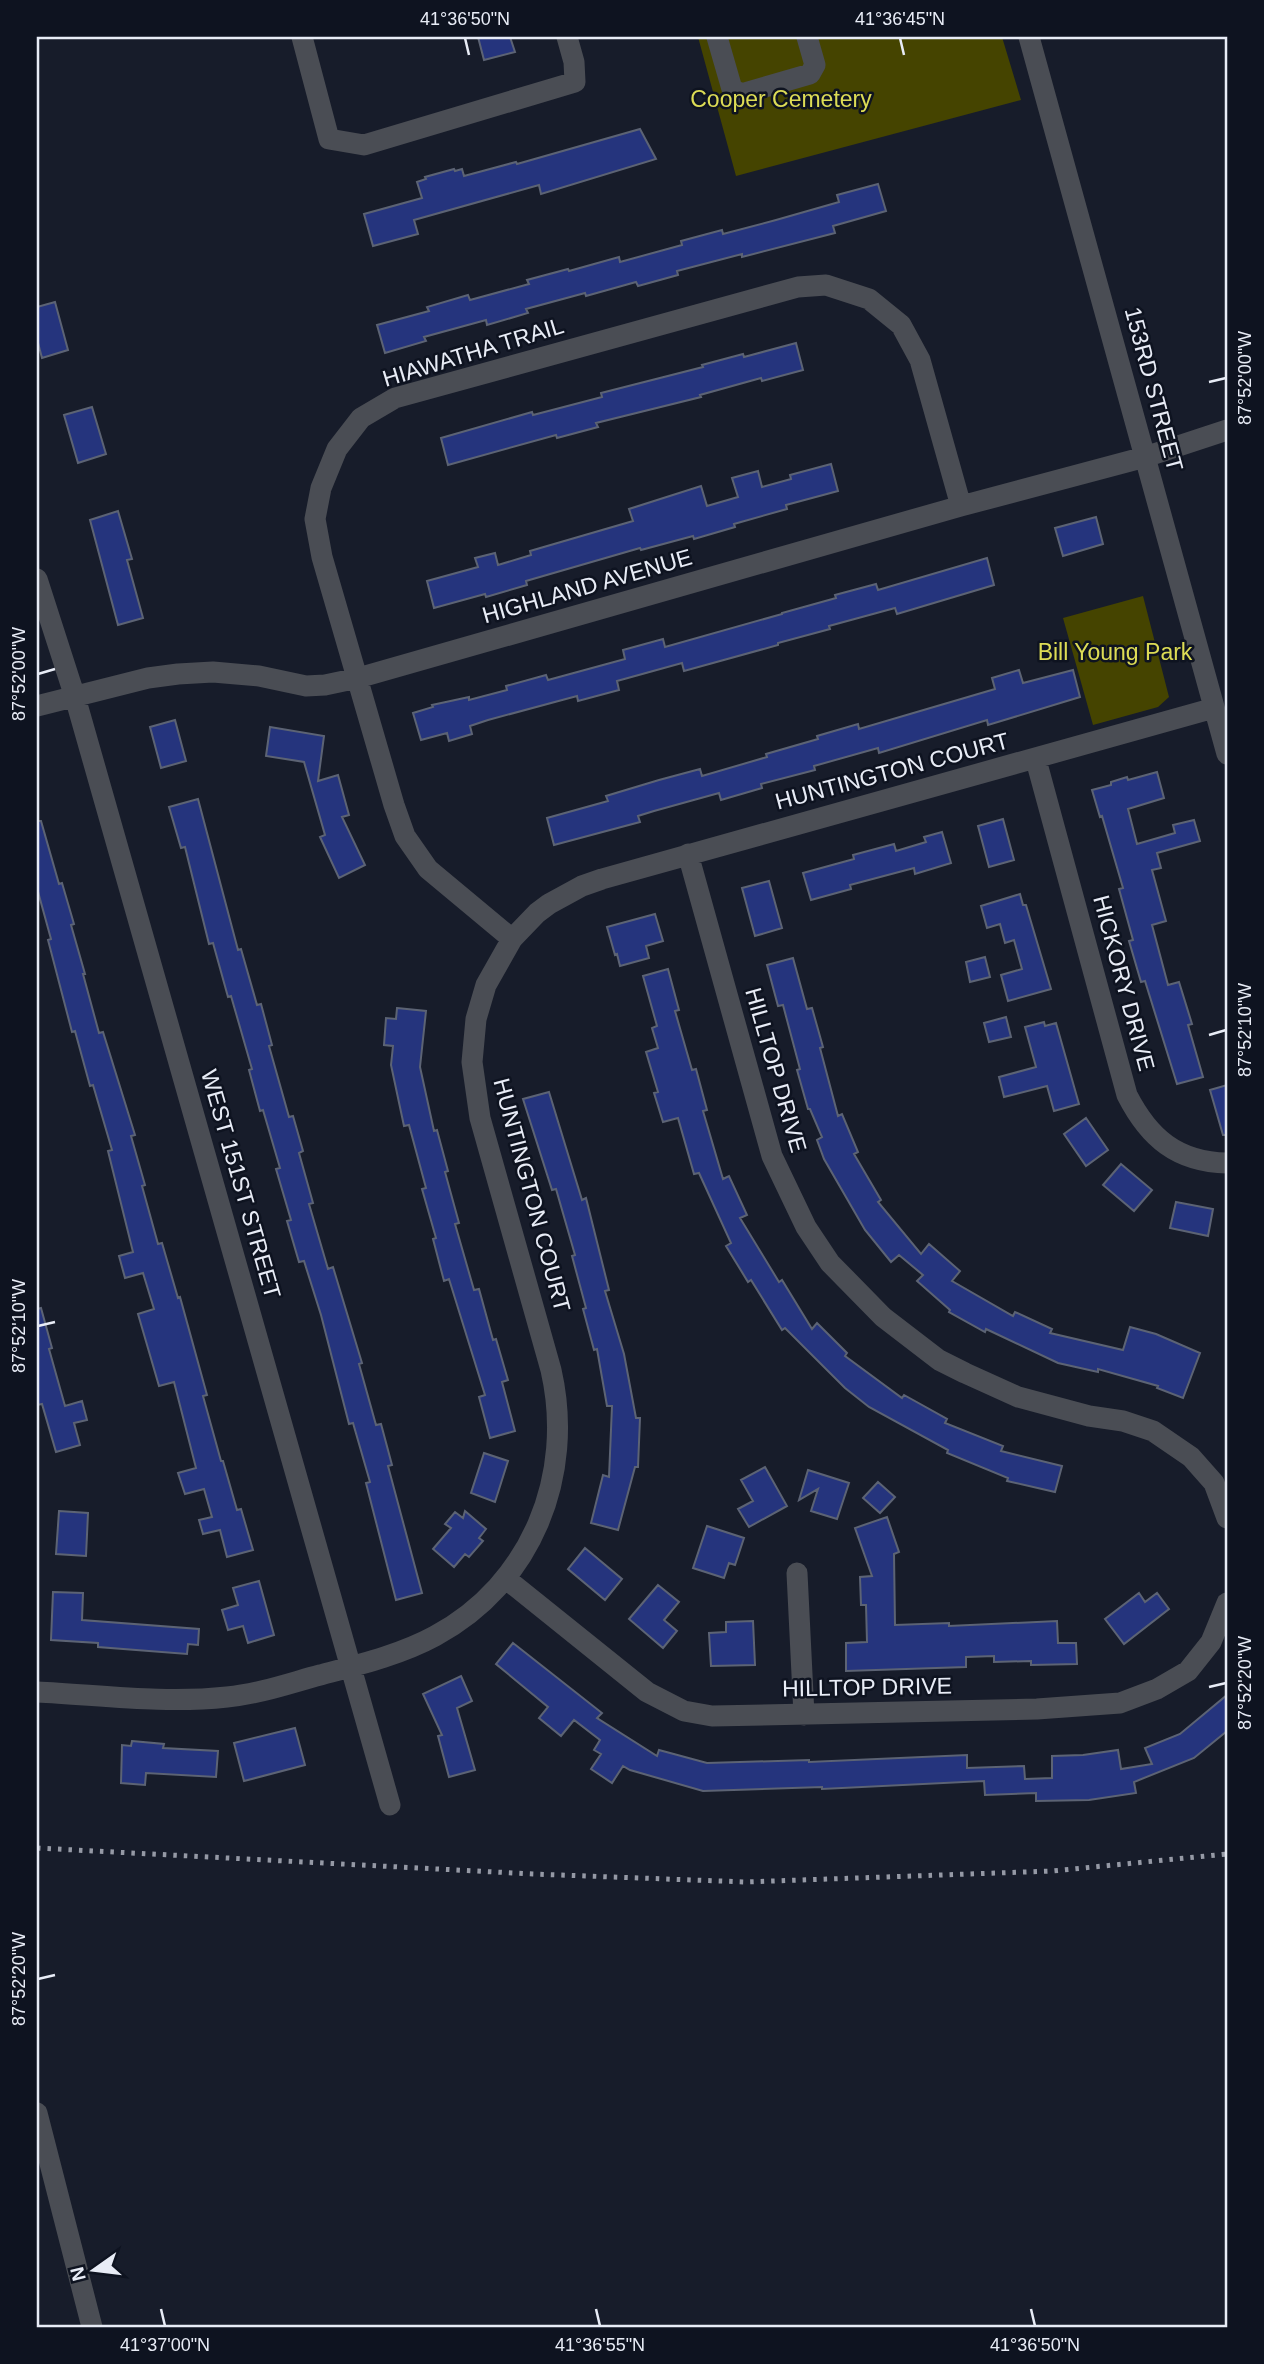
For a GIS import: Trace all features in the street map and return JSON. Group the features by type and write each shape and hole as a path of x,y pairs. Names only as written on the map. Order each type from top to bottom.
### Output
{"street":[{"path":"302,37 329,139 364,145 575,82 574,62 567,37"},
{"path":"717,37 732,89 741,94 810,74 815,65 807,37"},
{"name":"153RD STREET","path":"1030,37 1227,754"},
{"name":"HIAWATHA TRAIL","path":"512,939 428,869 405,836 322,557 315,519 321,488 337,449 361,418 395,398 798,287 826,285 869,299 901,325 919,360 961,506"},
{"name":"HIGHLAND AVENUE","path":"37,706 148,678 178,674 213,672 259,676 306,686 358,678 961,506 1145,457 1227,430"},
{"name":"WEST 151ST STREET","path":"37,579 75,697 390,1805"},
{"name":"HUNTINGTON COURT","path":"37,1692 169,1700 202,1699 261,1691 351,1667 435,1636 469,1613 505,1578 524,1552 553,1486 558,1446 557,1401 553,1378 480,1118 471,1062 477,1019 486,985 512,939 543,909 582,886 688,853 1036,760 1214,708"},
{"name":"HICKORY DRIVE","path":"1036,760 1127,1095 1137,1114 1163,1144 1196,1160 1227,1163"},
{"name":"HILLTOP DRIVE","path":"688,853 772,1156 806,1227 830,1263 883,1317 939,1360 1018,1397 1089,1416 1123,1420 1153,1431 1191,1458 1213,1483 1227,1518"},
{"path":"797,1573 804,1715"},
{"name":"HILLTOP DRIVE","path":"505,1578 647,1692 676,1707 712,1716 1037,1709 1120,1703 1157,1689 1188,1671 1211,1642 1227,1603"},
{"path":"37,2113 92,2327"}],"green space":[{"name":"Cooper Cemetery","path":"698,37 1002,37 1021,100 736,176"},
{"name":"Bill Young Park","path":"1143,596 1169,697 1158,707 1093,725 1063,618"}],"building":[{"path":"478,37 510,37 515,52 484,60"},
{"path":"640,129 656,159 541,194 539,185 414,220 418,234 373,246 364,214 422,198 417,182 426,179 425,177 454,169 462,169 464,176"},
{"path":"878,184 886,211 833,226 835,233 677,271 678,275 638,286 636,282 586,296 585,293 526,309 528,313 487,325 486,320 424,337 426,341 385,353 377,325 429,311 427,307 468,295 470,300 529,284 527,280 568,269 569,271 619,257 620,262 682,245 681,241 722,230 723,234 776,220 839,202 837,195"},
{"path":"55,302 68,350 42,358 37,339 37,307"},
{"path":"796,343 803,370 762,381 761,378 700,395 701,397 596,423 598,427 557,438 556,435 448,465 441,438 532,412 533,415 602,397 601,393 743,354 744,357"},
{"path":"92,407 106,454 78,463 64,415"},
{"path":"831,464 838,491 786,505 787,509 694,539 693,536 641,550 640,548 526,581 527,585 486,597 485,594 434,608 427,581 478,567 475,558 495,553 498,565 531,555 530,551 633,521 629,509 701,486 707,506 738,497 732,478 758,471 762,487 791,479 790,475"},
{"path":"118,511 132,559 127,560 143,618 118,625 90,520"},
{"path":"1096,517 1103,544 1063,556 1055,528"},
{"path":"987,558 994,585 897,614 895,608 829,626 830,629 684,671 682,663 617,681 619,690 578,701 577,696 488,720 470,726 472,734 449,741 447,733 421,740 413,713 433,707 432,705 469,697 469,700 507,690 506,686 546,675 548,680 625,659 623,650 663,639 665,647 836,598 835,595 876,584 878,590"},
{"path":"1019,670 1023,683 1073,670 1080,697 988,725 987,720 879,753 878,748 814,766 815,770 761,784 762,788 721,800 719,793 654,811 638,816 640,822 554,845 547,818 608,801 606,796 659,780 700,769 702,776 767,757 766,754 818,739 817,736 858,724 859,729 995,689 992,678"},
{"path":"175,720 186,761 161,768 150,727"},
{"path":"270,727 324,736 318,781 338,775 349,815 342,817 365,865 339,878 320,837 325,835 304,762 266,756"},
{"path":"1157,772 1164,798 1128,809 1137,844 1175,833 1173,825 1194,820 1200,841 1157,853 1161,868 1152,870 1166,921 1152,925 1168,985 1179,982 1192,1024 1188,1025 1203,1077 1177,1084 1145,981 1141,982 1129,941 1133,940 1119,889 1123,888 1092,790 1127,777 1128,780"},
{"path":"198,799 238,950 241,949 257,1005 261,1004 272,1045 269,1046 289,1117 293,1116 303,1151 299,1153 313,1203 309,1204 328,1269 333,1267 362,1363 359,1364 376,1425 381,1424 392,1465 388,1466 422,1593 396,1600 366,1483 370,1482 353,1423 349,1424 304,1261 299,1262 287,1221 291,1220 276,1169 280,1168 263,1110 260,1111 249,1070 252,1069 213,943 209,944 185,847 181,848 169,807"},
{"path":"1003,819 1014,860 989,867 978,826"},
{"path":"37,821 41,821 59,884 62,883 99,1033 103,1032 135,1135 131,1136 158,1244 162,1243 178,1298 180,1297 207,1395 203,1396 221,1461 237,1510 241,1509 253,1550 227,1557 220,1530 203,1534 199,1520 212,1517 204,1489 185,1494 178,1473 196,1468 174,1382 159,1386 138,1314 154,1309 143,1273 125,1278 119,1256 133,1252 108,1151 112,1150 75,1031 72,1032 48,940 51,939 37,888"},
{"path":"942,832 951,863 915,874 914,868 850,885 851,889 811,900 803,873 854,859 853,855 894,844 896,851 926,842 924,837"},
{"path":"769,881 782,928 755,936 742,888"},
{"path":"1020,894 1023,905 1026,905 1051,989 1008,1001 1001,975 1022,969 1014,940 1005,943 1000,924 987,928 981,906"},
{"path":"655,914 663,941 646,946 649,958 620,966 607,927"},
{"path":"985,957 990,977 970,982 966,962"},
{"path":"793,958 807,1009 812,1008 838,1116 842,1114 858,1152 854,1154 881,1200 878,1202 921,1254 929,1244 960,1271 952,1281 1013,1316 1015,1312 1052,1329 1050,1333 1123,1350 1130,1327 1156,1334 1200,1353 1183,1398 1157,1388 1158,1386 1098,1369 1098,1372 1058,1363 986,1329 985,1332 949,1312 950,1310 917,1281 923,1275 899,1255 891,1262 865,1230 824,1159 817,1140 822,1137 808,1109 783,1005 778,1006 767,965"},
{"path":"668,969 679,1010 675,1011 692,1070 696,1069 707,1110 703,1111 723,1179 729,1176 747,1215 740,1218 779,1282 782,1280 812,1329 817,1323 847,1353 845,1356 902,1398 904,1395 947,1419 945,1423 1003,1446 1001,1451 1062,1466 1055,1492 1007,1481 1008,1478 947,1453 948,1450 869,1407 845,1388 785,1328 782,1330 726,1246 731,1243 699,1173 694,1174 678,1118 663,1122 654,1093 658,1092 646,1052 658,1048 652,1028 657,1026 643,976"},
{"path":"397,1008 426,1011 420,1067 434,1131 437,1130 448,1171 445,1172 459,1223 455,1224 474,1290 479,1289 493,1340 496,1339 508,1380 502,1382 515,1431 490,1438 479,1397 485,1395 449,1279 444,1281 433,1239 436,1238 422,1189 426,1188 409,1125 404,1126 391,1065 393,1046 384,1045 386,1018 396,1019"},
{"path":"1006,1017 1011,1037 989,1042 984,1023"},
{"path":"1044,1022 1045,1026 1056,1023 1079,1104 1054,1111 1047,1086 1004,1097 999,1077 1036,1067 1025,1027"},
{"path":"1227,1085 1227,1135 1223,1135 1210,1090"},
{"path":"549,1092 582,1200 586,1198 609,1290 605,1291 624,1354 636,1418 640,1418 638,1467 635,1467 618,1530 591,1523 603,1475 609,1477 612,1406 607,1406 597,1349 594,1350 583,1309 586,1308 572,1256 575,1255 556,1189 552,1190 523,1099"},
{"path":"1086,1118 1108,1150 1086,1166 1064,1134"},
{"path":"1121,1164 1152,1190 1134,1211 1103,1185"},
{"path":"1176,1202 1213,1209 1208,1236 1170,1228"},
{"path":"41,1308 65,1406 82,1401 87,1420 74,1423 80,1445 56,1452 42,1404 37,1405 37,1309"},
{"path":"484,1453 508,1461 495,1502 471,1493"},
{"path":"765,1467 787,1506 749,1527 738,1509 753,1501 741,1480"},
{"path":"808,1470 849,1483 837,1519 811,1511 818,1489 799,1500"},
{"path":"878,1482 895,1497 880,1513 863,1498"},
{"path":"59,1511 88,1513 86,1556 56,1554"},
{"path":"465,1511 486,1529 479,1538 483,1541 469,1557 465,1554 454,1567 433,1549 451,1528 445,1524 455,1512 463,1518"},
{"path":"887,1517 899,1552 894,1554 895,1625 949,1623 949,1626 1057,1621 1058,1643 1076,1643 1077,1664 1031,1665 1031,1661 994,1662 994,1656 966,1657 966,1667 846,1671 846,1643 867,1642 866,1605 861,1605 860,1577 872,1576 855,1528"},
{"path":"707,1526 744,1538 735,1565 729,1563 724,1578 693,1568"},
{"path":"585,1548 622,1579 605,1600 568,1569"},
{"path":"259,1581 274,1635 248,1643 243,1626 228,1630 222,1610 238,1605 233,1588"},
{"path":"658,1585 679,1602 664,1620 677,1631 663,1648 629,1619"},
{"path":"53,1592 83,1593 82,1620 199,1629 198,1645 188,1644 187,1654 98,1647 98,1643 51,1640"},
{"path":"1139,1593 1145,1602 1157,1593 1169,1609 1124,1644 1105,1619"},
{"path":"753,1621 755,1665 711,1666 709,1633 726,1632 726,1622"},
{"path":"513,1643 602,1713 597,1718 657,1756 659,1750 707,1763 809,1762 967,1755 967,1768 1024,1766 1025,1779 1052,1778 1052,1756 1118,1750 1121,1769 1152,1764 1145,1748 1180,1734 1227,1695 1227,1731 1194,1758 1134,1782 1136,1793 1089,1800 1036,1801 1036,1793 985,1795 984,1781 822,1789 703,1791 623,1766 612,1783 591,1769 601,1754 594,1750 600,1740 574,1720 561,1736 539,1718 548,1707 496,1664"},
{"path":"461,1676 472,1701 457,1708 475,1770 449,1777 438,1736 442,1735 423,1694"},
{"path":"295,1728 305,1765 244,1781 234,1743"},
{"path":"132,1741 164,1744 163,1748 218,1751 216,1777 146,1773 145,1785 121,1783 122,1745 131,1746"}],"railway":[{"path":"37,1848 533,1874 746,1882 1052,1871 1227,1854"}]}
